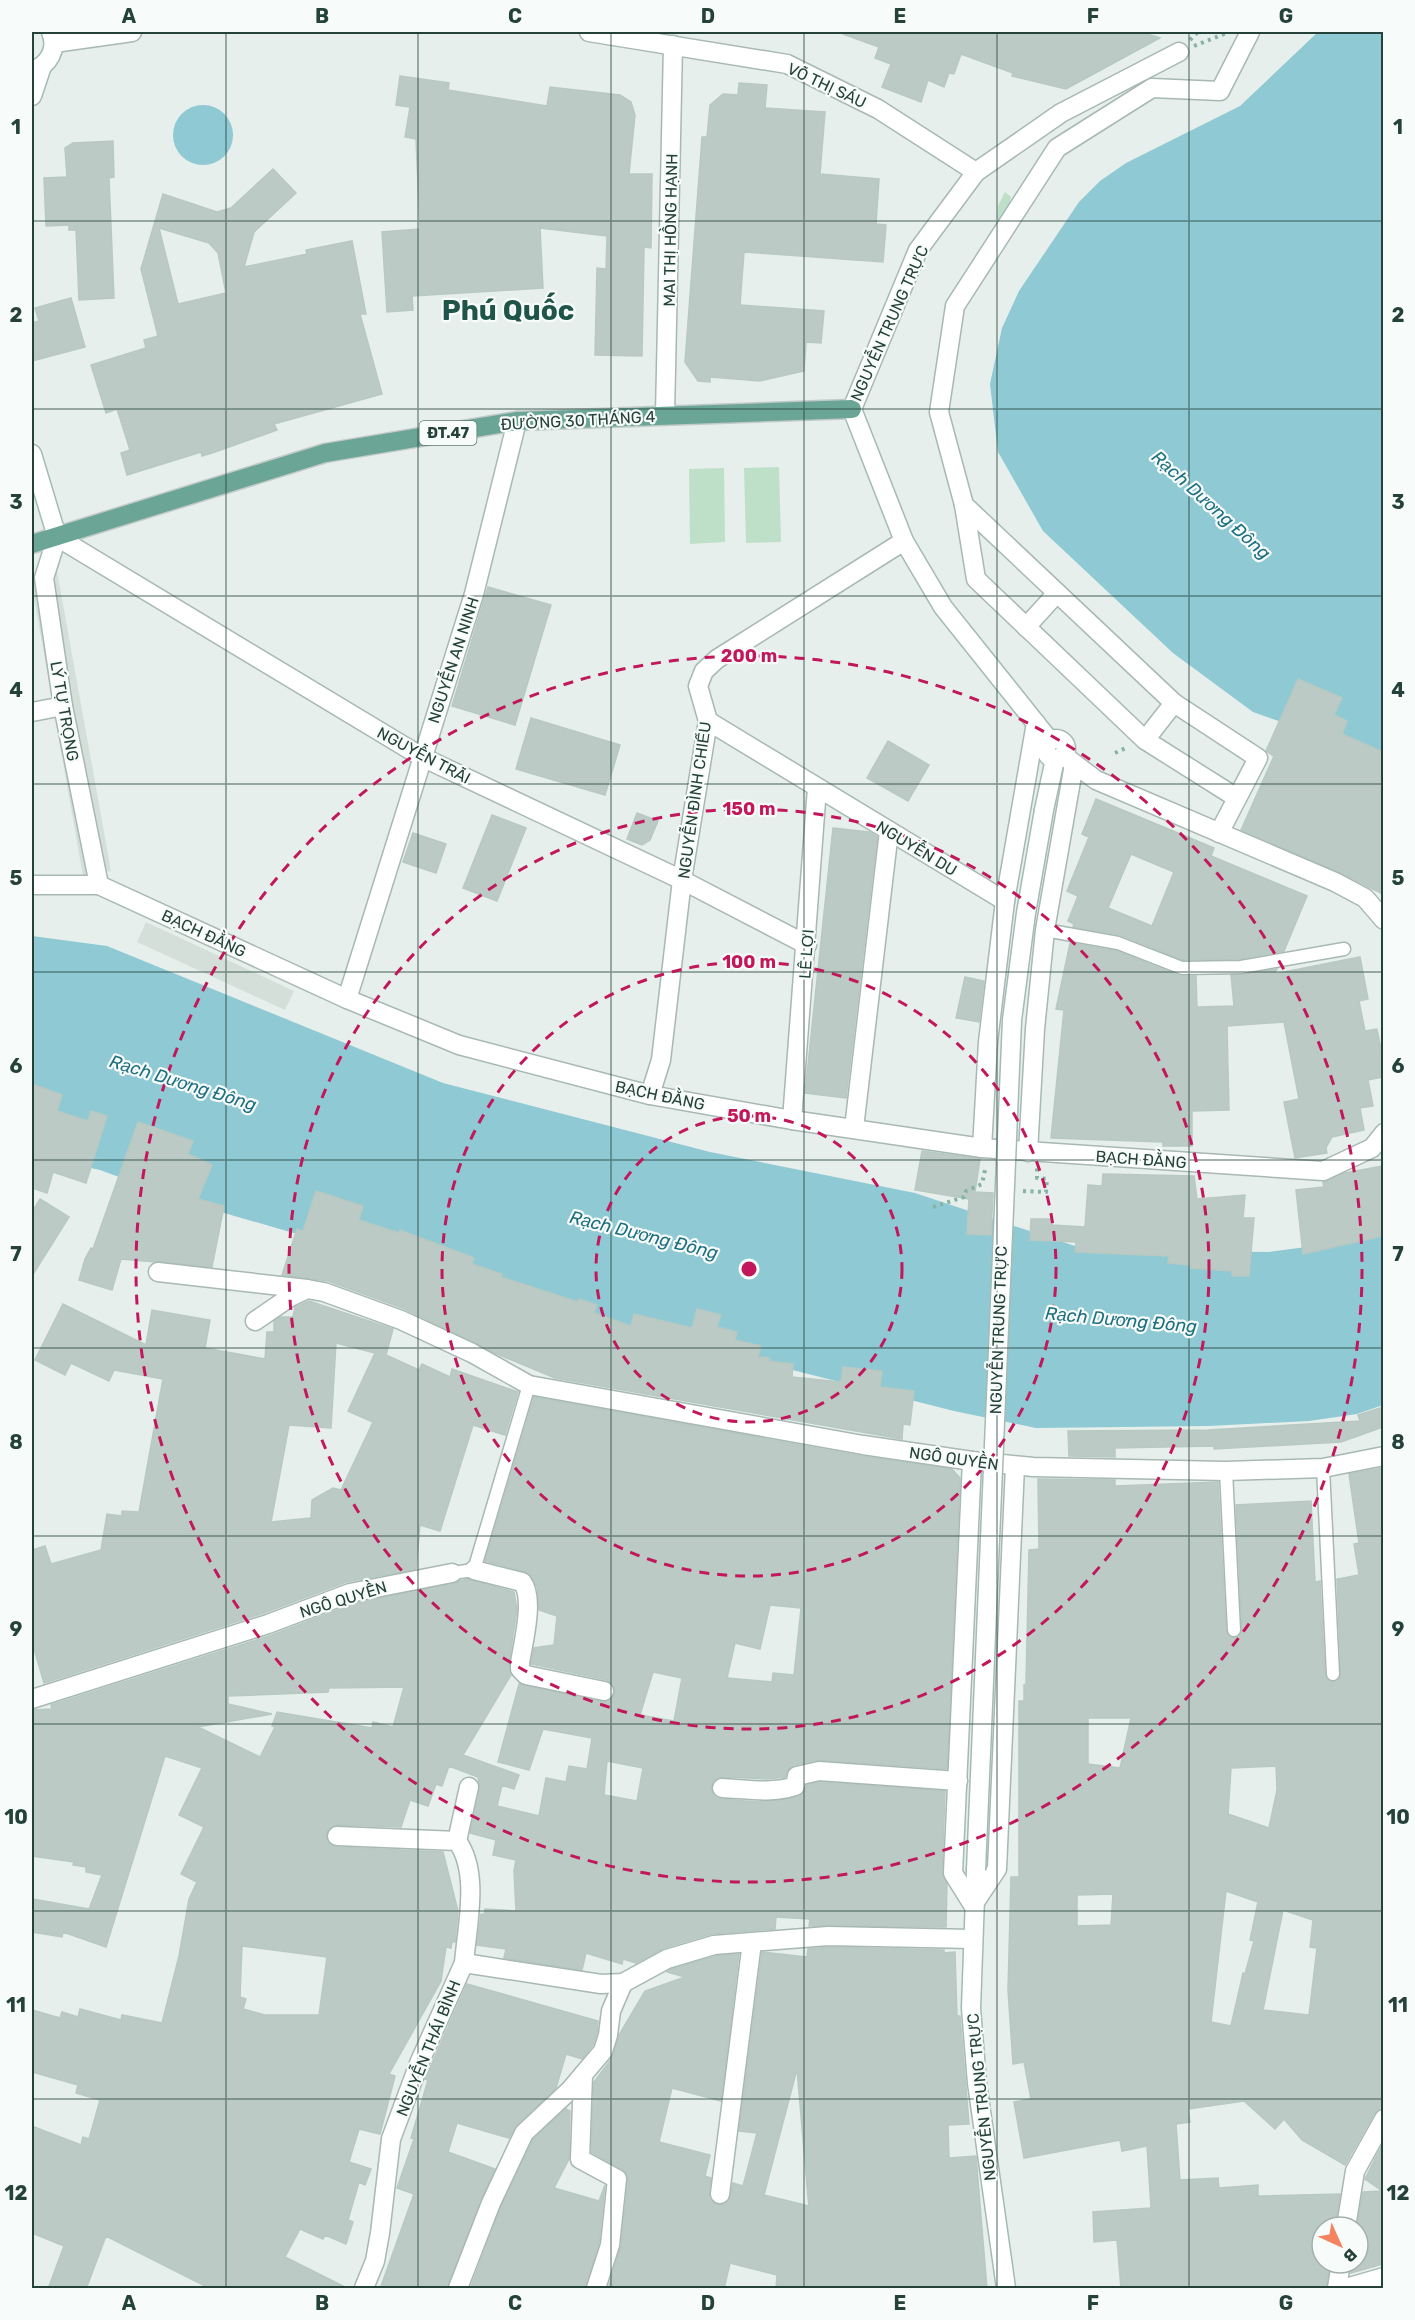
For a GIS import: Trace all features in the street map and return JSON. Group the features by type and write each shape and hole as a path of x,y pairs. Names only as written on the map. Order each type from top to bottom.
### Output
{"main road":[{"name":"ĐƯỜNG 30 THÁNG 4","path":"32,544 325,453 517,421 852,409"}],"street":[{"path":"32,96 37,69 53,52 53,37 132,32"},
{"name":"VÕ THỊ SÁU","path":"589,32 787,64 878,109 976,172"},
{"path":"1237,798 1145,740 976,579 964,505 939,412 955,306 1057,148 1152,88 1220,91 1250,32"},
{"name":"MAI THỊ HỒNG HẠNH","path":"665,415 674,45"},
{"name":"NGUYỄN TRUNG TRỰC","path":"1006,2289 977,2083 971,2008 973,1905 1012,1020 1044,810 1061,755 943,608 904,541 852,409 918,250 976,172 1061,113 1179,52"},
{"name":"NGUYỄN AN NINH","path":"347,999 474,594 517,421"},
{"path":"32,454 57,537"},
{"path":"964,505 1174,703 1257,758 1219,833"},
{"name":"LÝ TỰ TRỌNG","path":"57,537 44,578 63,706 99,885"},
{"name":"NGUYỄN TRÃI","path":"57,537 422,757 682,880 807,945"},
{"name":"NGUYỄN ĐÌNH CHIỂU","path":"650,1095 661,1060 682,880 708,721 698,686 704,671 717,659 904,541"},
{"path":"1026,627 1057,592"},
{"path":"1145,740 1174,703"},
{"path":"32,711 63,706"},
{"name":"NGUYỄN DU","path":"708,721 1005,902"},
{"path":"986,1148 988,1042 1005,902 1036,723"},
{"path":"1061,755 1096,780 1335,882 1365,898 1383,920"},
{"path":"1028,1152 1035,1029 1061,755"},
{"name":"LÊ LỢI","path":"792,1120 807,945 817,788"},
{"path":"854,1128 888,831"},
{"name":"BẠCH ĐẰNG","path":"32,885 99,885 347,999 459,1045 650,1095 792,1120 986,1148 1323,1171 1372,1148 1383,1133"},
{"name":"NGÔ QUYỀN","path":"158,1272 324,1292 401,1320 472,1353 529,1385 863,1445 1016,1466 1226,1470 1323,1468 1383,1456"},
{"path":"255,1321 307,1289"},
{"path":"972,1461 953,1873 973,1905 997,1869 1016,1466"},
{"path":"474,1570 522,1582 526,1587 528,1617 519,1663 520,1669 526,1675 604,1691"},
{"name":"NGÔ QUYỀN","path":"32,1699 268,1624 350,1593 452,1573"},
{"path":"722,1788 773,1791 795,1786 796,1776 819,1771 958,1781"},
{"path":"464,1963 471,1870 466,1853 457,1841 469,1787"},
{"path":"338,1836 457,1841"},
{"name":"NGUYỄN THÁI BÌNH","path":"364,2289 375,2261 391,2139 420,2061 464,1963 585,1984 623,1983 667,1959 714,1945 828,1936 972,1939"},
{"path":"720,2194 752,1942"},
{"path":"458,2289 491,2203 524,2133 583,2075 603,2051 611,2011 623,1983"},
{"path":"583,2075 580,2159 617,2179 610,2245 596,2289"},
{"path":"1348,2215 1355,2171 1383,2120"},
{"path":"1346,2289 1383,2277"}],"lane":[{"path":"1045,930 1118,943 1182,968 1241,967 1344,949"},
{"path":"474,1570 529,1385"},
{"path":"1323,1468 1333,1674"},
{"path":"1226,1470 1234,1630"},
{"name":"NGÔ QUYỀN","path":"452,1573 474,1570"}],"path":[{"path":"1179,52 1229,32"},
{"path":"933,1207 964,1197 966,1191 982,1184 986,1148"},
{"path":"1020,1191 1046,1192 1047,1179 1036,1178"}],"shaded area":[{"path":"57,571 111,871 83,876 32,586 32,575"},
{"path":"146,922 294,991 285,1010 137,942"}],"green space":[{"path":"1005,192 1011,197 1009,207 999,221 998,206"},
{"path":"779,467 781,542 746,543 744,468"},
{"path":"724,468 725,542 690,544 689,469"}],"water":[{"name":"Rạch Dương Đông","path":"1318,32 1383,32 1383,758 1253,712 1173,653 1043,531 998,452 990,384 1002,328 1019,291 1079,202 1100,181 1126,163 1240,106"},
{"path":"197,105 209,105 220,110 228,118 233,135 231,147 220,160 209,165 197,165 186,160 178,152 173,141 173,129 178,118 186,110"},
{"name":"Rạch Dương Đông","path":"32,936 107,946 443,1083 710,1152 915,1193 1087,1250 1269,1252 1360,1240 1383,1230 1383,1405 1357,1414 1309,1421 1209,1426 1036,1428 954,1411 579,1316 190,1203 100,1170 32,1155"}],"building":[{"path":"844,32 1141,32 1160,38 1066,89 1012,76 1013,73 961,54 954,74 949,73 944,87 928,80 921,102 882,87 891,64 875,58 879,47 843,34"},
{"path":"400,76 449,83 448,90 547,106 550,87 620,95 631,102 635,115 629,174 652,174 651,248 644,247 642,356 595,355 597,268 606,269 607,236 540,228 543,288 412,296 413,310 387,312 382,232 420,229 416,139 405,137 410,107 396,105"},
{"path":"739,83 767,85 765,108 825,112 820,174 879,179 876,224 886,225 883,262 744,252 740,305 824,311 821,343 806,342 804,371 760,381 710,377 710,382 698,381 685,362 702,137 707,137 710,105 723,94 738,95"},
{"path":"113,141 114,177 109,178 114,298 79,300 76,230 69,230 69,225 46,226 44,178 67,177 65,148 73,143"},
{"path":"273,169 296,193 254,232 244,267 307,254 306,250 352,241 366,314 360,314 382,394 274,424 277,430 215,452 202,456 201,452 127,475 121,453 130,450 117,409 106,413 91,365 146,348 144,340 158,336 141,269 163,194 217,212 231,208","holes":["159,228 209,243 218,253 226,293 178,304"]},
{"path":"71,298 85,347 32,361 32,323 39,321 35,308"},
{"path":"488,587 551,605 515,725 452,706"},
{"path":"1298,679 1342,698 1334,715 1347,721 1342,734 1383,752 1383,894 1339,872 1241,830 1274,756 1266,751"},
{"path":"531,718 620,745 605,795 516,769"},
{"path":"888,741 929,765 908,801 867,778"},
{"path":"1096,799 1214,848 1211,856 1307,896 1284,951 1240,959 1183,960 1121,935 1073,927 1074,924 1068,921 1078,896 1067,891 1089,837 1082,834","holes":["1131,854 1174,872 1152,926 1108,908"]},
{"path":"637,813 658,821 650,840 642,845 627,839"},
{"path":"492,815 526,828 497,901 463,888"},
{"path":"833,828 869,832 877,837 846,1098 805,1093"},
{"path":"413,833 446,844 436,873 403,862"},
{"path":"1070,943 1116,951 1179,976 1196,976 1197,1007 1234,1006 1231,975 1277,969 1274,974 1360,957 1368,999 1359,1001 1365,1031 1377,1029 1383,1059 1383,1077 1368,1080 1373,1106 1360,1108 1364,1130 1332,1137 1326,1148 1327,1153 1295,1158 1284,1102 1299,1099 1284,1022 1227,1026 1229,1110 1192,1111 1192,1146 1163,1146 1163,1142 1051,1138 1064,1010 1056,1009"},
{"path":"965,977 984,981 979,1022 956,1018"},
{"path":"32,1084 62,1095 57,1111 88,1121 91,1111 107,1116 86,1183 53,1172 47,1193 32,1188"},
{"path":"138,1122 193,1141 188,1154 212,1165 198,1199 224,1206 212,1267 121,1259 112,1290 79,1280 85,1259 91,1248 93,1249"},
{"path":"922,1151 980,1159 975,1192 993,1193 991,1235 967,1234 969,1199 915,1190"},
{"path":"1383,1166 1383,1236 1303,1254 1296,1190 1324,1187 1323,1182 1345,1173"},
{"path":"1103,1174 1194,1176 1197,1199 1245,1195 1243,1218 1254,1218 1249,1276 1232,1276 1232,1271 1190,1268 1190,1265 1168,1263 1169,1256 1075,1252 1076,1242 1030,1240 1031,1219 1052,1219 1052,1225 1085,1227 1088,1185 1102,1186"},
{"path":"316,1191 363,1206 359,1220 399,1233 400,1230 474,1258 472,1264 502,1274 501,1277 578,1302 579,1299 597,1305 594,1313 631,1326 634,1314 692,1328 697,1309 721,1315 717,1327 737,1332 735,1340 761,1346 758,1357 793,1364 792,1377 841,1382 843,1367 882,1371 880,1387 914,1391 910,1425 903,1424 902,1439 555,1378 497,1354 405,1309 328,1281 282,1275 297,1229 303,1231"},
{"path":"40,1199 69,1217 32,1276 32,1212"},
{"path":"309,1301 393,1329 386,1355 419,1370 422,1364 450,1377 452,1369 518,1392 505,1435 473,1425 440,1531 420,1525 416,1569 346,1582 264,1613 44,1683 32,1642 32,1550 45,1546 51,1564 101,1550 107,1514 122,1516 122,1511 139,1512 163,1379 114,1370 109,1381 71,1363 65,1375 35,1360 63,1304 146,1345 152,1310 210,1320 205,1348 265,1359 267,1332 274,1332 274,1321 281,1317 293,1317 295,1307","holes":["336,1343 375,1353 348,1411 373,1422 341,1490 333,1488 312,1500 311,1518 271,1522 289,1425 331,1428"]},
{"path":"534,1397 861,1456 952,1469 960,1478 947,1769 817,1760 794,1765 785,1777 767,1779 722,1777 713,1781 711,1788 715,1797 721,1799 758,1802 798,1797 804,1793 807,1785 820,1782 945,1791 942,1872 947,1885 946,1927 809,1926 810,1919 776,1917 775,1929 711,1934 664,1948 636,1963 623,1959 622,1964 586,1953 582,1970 504,1958 506,1949 477,1945 481,1914 484,1915 485,1909 516,1911 514,1871 516,1860 493,1855 496,1840 470,1833 480,1789 478,1777 449,1766 442,1786 436,1784 428,1806 410,1800 401,1827 337,1825 328,1830 326,1835 327,1842 337,1847 443,1852 458,1911 455,1942 452,1942 451,1948 446,1947 441,1981 389,2074 395,2076 380,2134 359,2129 349,2162 371,2169 365,2185 359,2182 348,2220 353,2222 346,2244 325,2235 323,2239 300,2229 285,2257 349,2289 211,2289 106,2236 86,2289 48,2289 64,2246 32,2233 32,2126 81,2145 83,2137 89,2139 100,2100 76,2093 78,2085 32,2072 32,2010 60,2018 62,2012 78,2017 80,2009 121,2020 122,2015 162,2023 179,1956 189,1899 197,1882 181,1874 204,1827 179,1815 202,1768 165,1756 106,1947 63,1932 62,1937 32,1932 32,1899 89,1909 102,1875 86,1872 86,1867 73,1865 74,1862 32,1856 32,1710 52,1709 51,1705 272,1635 353,1604 468,1579 514,1592 517,1609 509,1663 511,1675 463,1755 519,1775 514,1789 502,1785 497,1806 539,1816 546,1778 566,1782 569,1766 587,1769 592,1738 543,1729 529,1770 498,1762 519,1684 602,1702 612,1699 615,1693 614,1687 607,1680 531,1664 534,1648 554,1645 557,1616 539,1610 537,1587 529,1573 485,1561","holes":["770,1605 801,1608 794,1675 773,1673 772,1682 727,1678 735,1643 760,1649","653,1672 682,1678 674,1721 640,1715","404,1687 393,1727 373,1722 372,1728 277,1712 272,1726 275,1727 260,1757 198,1727 272,1714 228,1704 228,1696 328,1692 329,1688","607,1761 643,1768 637,1801 604,1795","242,1946 327,1957 319,2015 265,2015 243,2009 246,1999 240,1997"]},
{"path":"1383,1407 1383,1427 1341,1442 1214,1449 1214,1446 1115,1448 1115,1457 1069,1456 1068,1431 1208,1430 1360,1421 1358,1415"},
{"path":"1383,1468 1383,2108 1374,2114 1345,2165 1302,2140 1284,2119 1275,2129 1244,2101 1188,2109 1190,2122 1176,2124 1180,2180 1218,2178 1219,2188 1258,2185 1258,2196 1340,2194 1337,2215 1310,2215 1310,2275 1328,2275 1326,2289 1121,2289 1117,2240 1094,2242 1093,2212 1151,2208 1147,2146 1122,2151 1120,2140 1024,2158 1014,2102 1031,2099 1024,2062 1013,2064 1008,1990 1011,1877 1019,1877 1019,1701 1024,1701 1024,1685 1026,1684 1029,1550 1039,1549 1038,1479 1115,1480 1115,1486 1218,1482 1226,1630 1234,1638 1239,1637 1242,1630 1236,1505 1311,1501 1315,1582 1320,1581 1325,1674 1333,1682 1338,1681 1341,1674 1337,1579 1359,1575 1354,1544 1359,1543 1349,1474","holes":["1088,1718 1131,1718 1120,1768 1088,1764","1276,1766 1277,1790 1269,1828 1228,1814 1231,1768","1226,1891 1258,1902 1250,1940 1254,1941 1245,1974 1243,1973 1231,2026 1211,2022","1113,1894 1111,1925 1077,1926 1077,1895","1283,1910 1313,1920 1310,1947 1317,1948 1309,2015 1263,2010"]},
{"path":"828,1947 955,1952 957,2016 960,2016 969,2124 948,2125 949,2158 976,2156 987,2289 776,2289 777,2275 730,2263 724,2289 608,2289 621,2246 628,2180 622,2169 591,2152 594,2082 612,2058 619,2035 645,1991 685,1977 667,1972 671,1969 716,1956 739,1954 721,2101 672,2088 659,2142 710,2155 705,2176 711,2178 709,2198 714,2203 724,2205 729,2200 733,2183 743,2186 757,2133 739,2131 762,1952 807,1957 808,1949","holes":["797,2069 809,2206 764,2195"]},
{"path":"467,1984 598,2021 597,2033 593,2045 582,2059 566,2054 556,2088 516,2125 509,2138 457,2123 448,2152 495,2169 447,2289 380,2289 414,2194 397,2188 414,2139 411,2138 428,2080 425,2079"},
{"path":"566,2109 570,2111 569,2159 554,2188 599,2201 605,2185 599,2243 585,2289 470,2289 501,2207 533,2140"},
{"path":"1383,2143 1383,2264 1370,2268 1370,2215 1359,2215 1363,2192 1382,2191 1365,2179"}],"district":[{"name":"Phú Quốc","path":"508,310"}]}
